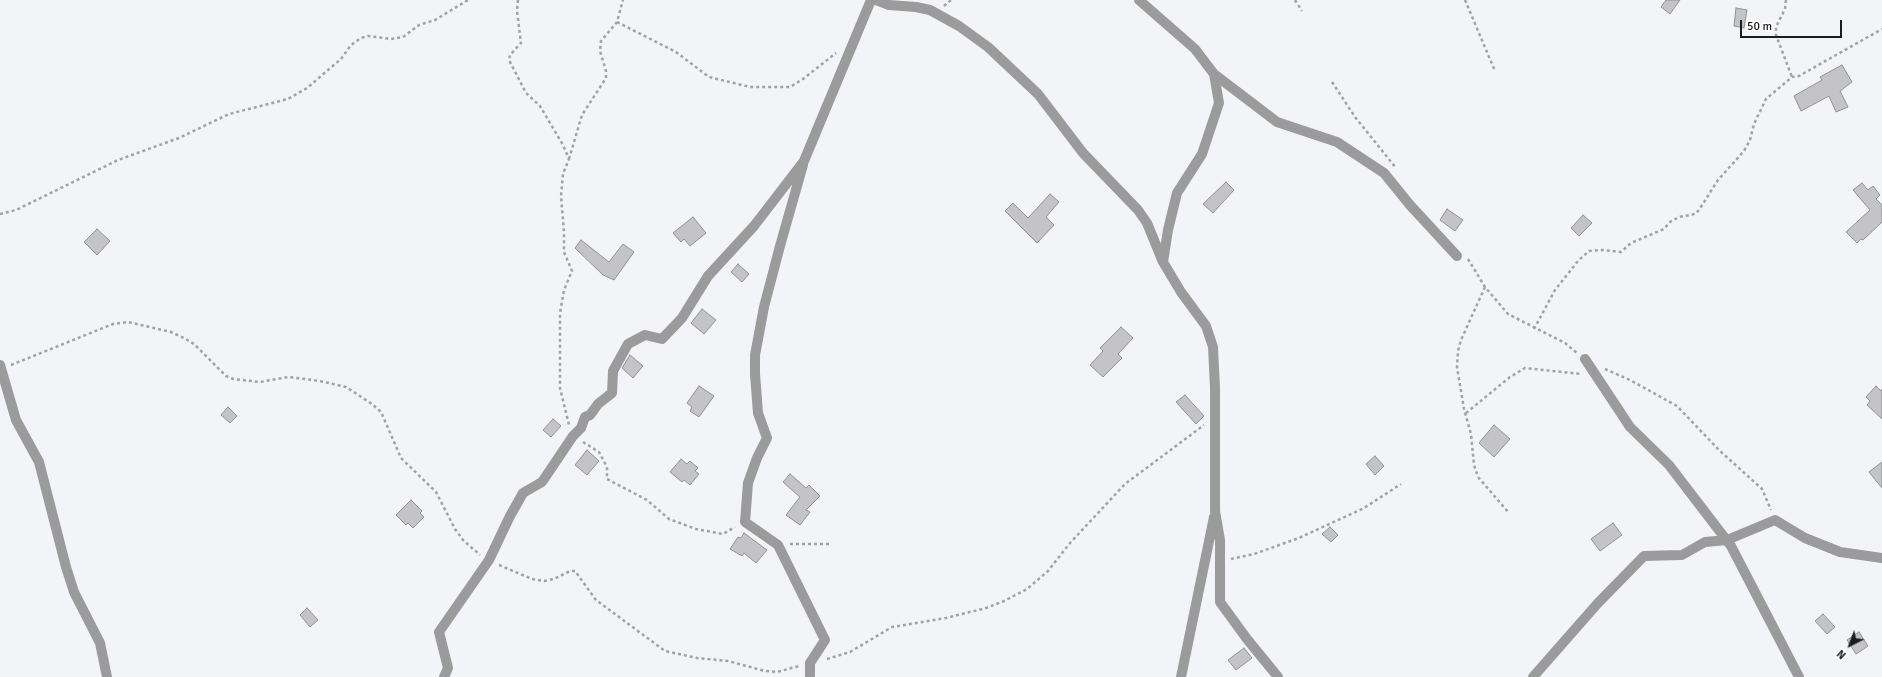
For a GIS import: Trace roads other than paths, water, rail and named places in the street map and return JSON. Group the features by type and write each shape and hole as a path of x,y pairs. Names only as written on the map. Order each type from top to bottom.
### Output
{"street":[{"path":"810,677 810,663 825,640 778,545 745,522 748,483 757,458 767,438 758,413 755,355 764,308 804,161 871,0"},
{"path":"876,0 889,5 916,7 930,10 944,17 988,47 1023,78 1047,104 1083,153 1138,210 1147,223 1163,262 1210,336 1213,347 1216,417 1215,511 1220,540 1220,602 1247,639 1278,677"},
{"path":"1139,0 1195,49 1214,74 1277,122 1337,142 1384,173 1410,205 1457,256"},
{"path":"1163,262 1168,230 1177,193 1202,154 1219,103 1214,74"},
{"path":"444,677 448,668 439,632 489,560 523,493 542,482 573,436 581,428 585,417 590,415 598,404 612,393 613,371 628,344 645,335 662,338 682,318 708,276 754,226 804,161"},
{"path":"1585,359 1630,427 1669,465 1726,540 1799,677"},
{"path":"0,367 16,420 39,462 70,580 83,611 100,643 107,677"},
{"path":"1180,677 1215,511"},
{"path":"1533,677 1598,603 1644,556 1682,555 1705,542 1726,540 1775,520 1805,538 1840,552 1882,558"}]}
